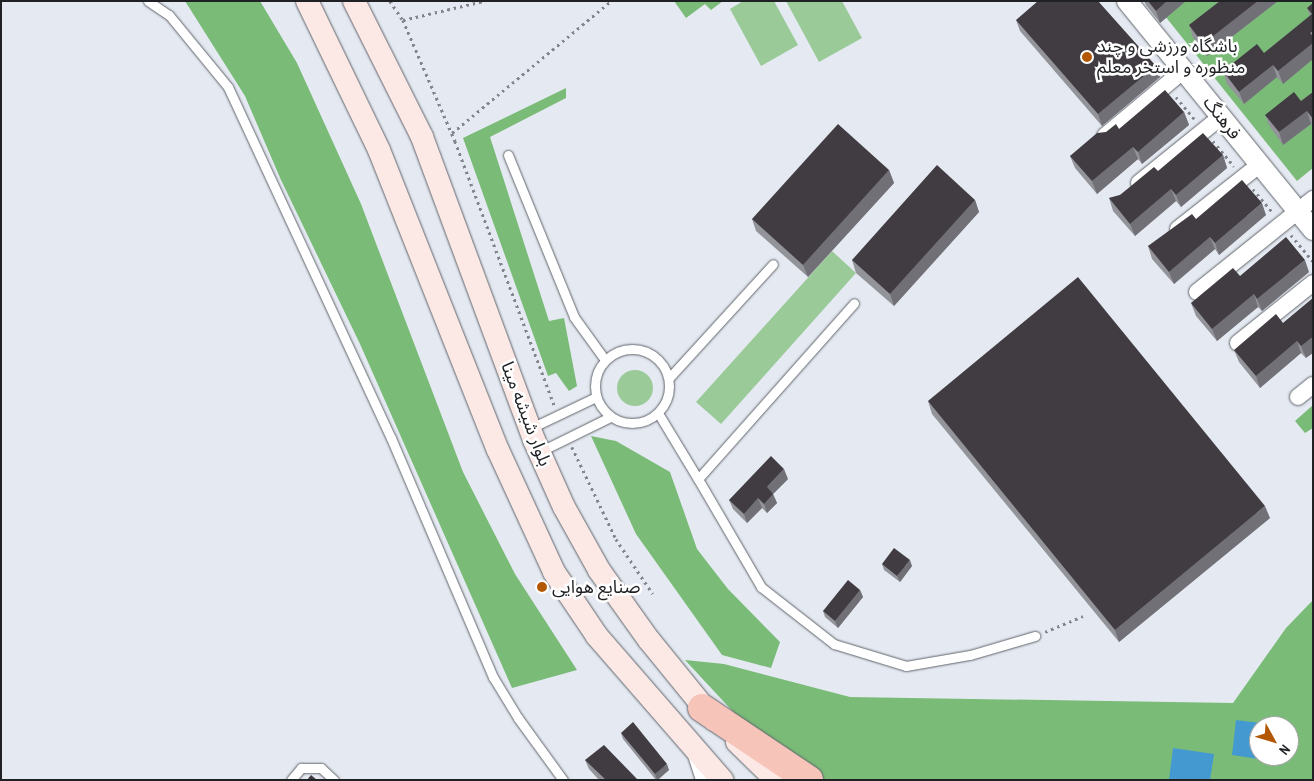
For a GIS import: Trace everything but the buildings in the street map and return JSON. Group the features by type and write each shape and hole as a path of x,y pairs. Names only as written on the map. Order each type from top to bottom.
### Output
{"highway":[{"path":"702,708 810,780"}],"main road":[{"name":"بلوار شیشه مینا","path":"307,1 379,150 498,450 554,572 597,636 722,780"},
{"name":"بلوار شیشه مینا","path":"354,1 422,137 539,452 564,507 599,570 702,708 776,780"}],"street":[{"name":"فرهنگ","path":"1127,1 1222,116 1259,165 1305,206 1313,230"},
{"path":"1105,136 1184,70"},
{"path":"1125,194 1222,116"},
{"path":"1166,238 1259,165"},
{"path":"1197,292 1305,206"},
{"path":"1238,343 1313,283"},
{"path":"1298,397 1313,385"},
{"path":"694,749 704,780"}],"lane":[{"path":"148,1 169,14 228,87 391,438 493,676 518,718 563,780"},
{"path":"508,155 574,316 605,360"},
{"path":"669,378 658,359 638,349 616,352 605,360 597,371 596,396 610,417 635,424 658,413 666,402 669,378 773,264"},
{"path":"698,479 854,303"},
{"path":"530,428 596,396"},
{"path":"658,413 761,587 834,644 906,666 970,655 1035,636"},
{"path":"539,452 610,417"},
{"path":"291,780 301,768 321,768 334,780"}],"path":[{"path":"390,1 403,20 452,133 558,415"},
{"path":"403,20 484,1"},
{"path":"452,133 611,1"},
{"path":"567,438 616,539 653,594"},
{"path":"1035,636 1083,616"}],"green space":[{"path":"185,1 260,1 297,63 361,204 463,472 515,574 577,670 512,688 360,344 281,180 245,96"},
{"path":"674,1 723,1 711,10 705,4 686,18"},
{"path":"743,1 774,1 798,45 761,66 730,9"},
{"path":"786,1 842,1 862,38 819,62"},
{"path":"1153,1 1313,1 1313,168 1297,181"},
{"path":"566,88 566,98 490,137 549,321 564,318 577,386 569,391 556,373 548,376 463,138"},
{"path":"832,251 856,273 721,424 696,402"},
{"path":"635,370 648,375 653,388 648,401 635,406 622,401 617,388 622,375"},
{"path":"1313,405 1313,428 1305,433 1295,421"},
{"path":"591,436 616,441 670,472 697,549 728,589 780,642 771,668 722,655 636,534"},
{"path":"1313,600 1313,780 821,780 738,717 685,660 724,664 850,697 1233,703 1286,628"}],"water":[{"path":"1236,720 1249,722 1249,758 1232,755"},
{"path":"1173,748 1214,754 1210,780 1169,780"}],"place":[{"name":"باشگاه ورزشی و چند منظوره و استخر معلم","path":"1087,57"},
{"name":"صنایع هوایی","path":"542,587"}]}
